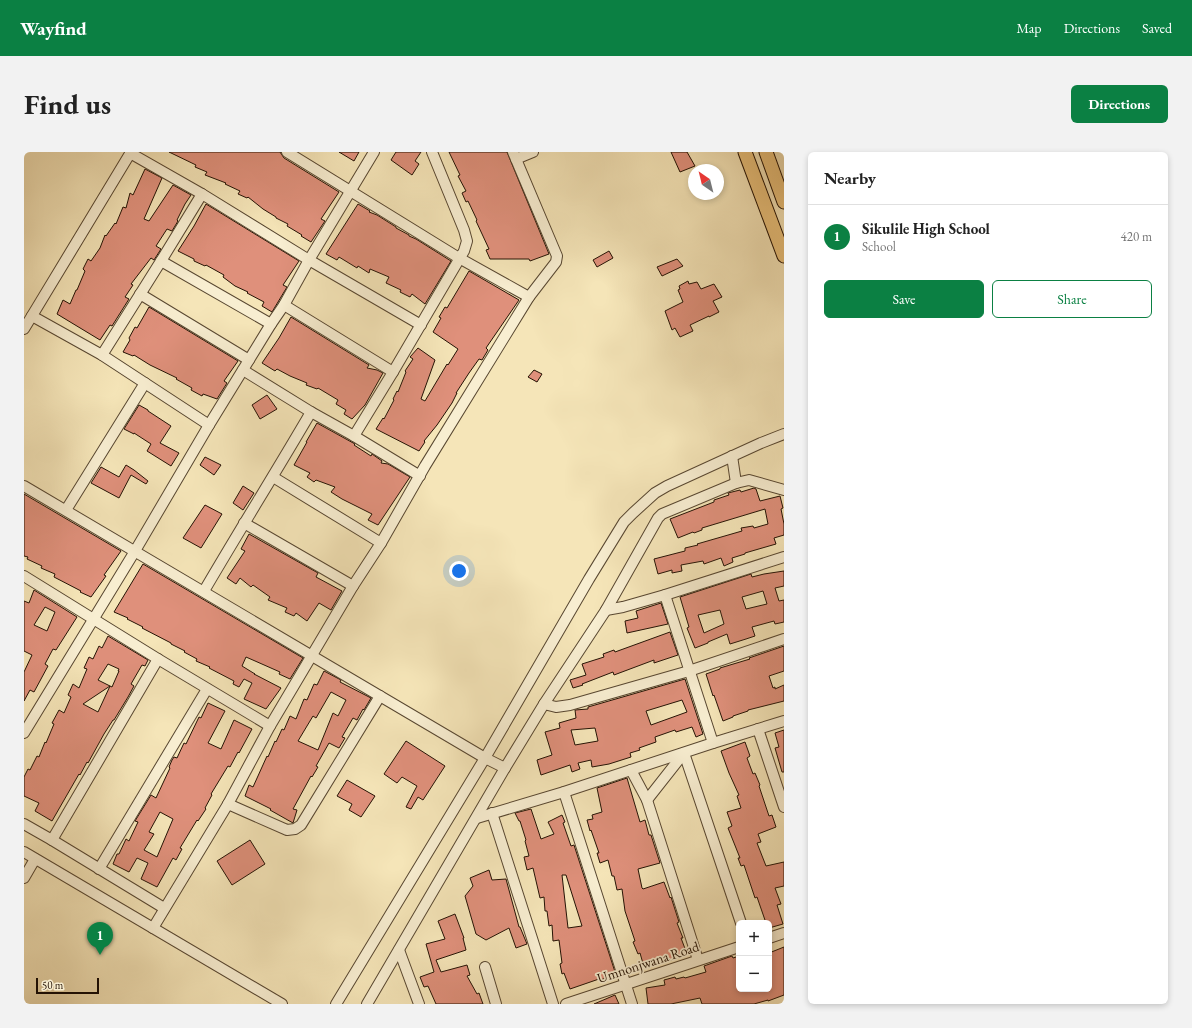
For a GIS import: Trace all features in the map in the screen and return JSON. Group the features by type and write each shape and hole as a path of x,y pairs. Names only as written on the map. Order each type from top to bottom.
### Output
{"main road":[{"path":"745,152 784,256"},
{"path":"766,152 784,202"}],"street":[{"path":"287,152 459,258 529,297"},
{"path":"24,733 135,551 209,425 284,305 309,260 374,152"},
{"path":"354,436 421,325 464,250 467,241 464,230 432,152"},
{"path":"153,928 228,804 270,726 353,586 381,543 529,297 545,274 556,262 557,256 515,156 533,152"},
{"path":"24,329 130,153 202,194 309,260 421,325"},
{"path":"102,355 202,194"},
{"path":"161,261 271,324"},
{"path":"140,294 249,360"},
{"path":"284,305 393,372"},
{"path":"32,316 102,355 209,425"},
{"path":"243,370 420,476"},
{"path":"66,510 145,383"},
{"path":"204,592 311,412"},
{"path":"336,1004 485,758 589,579 624,522 632,513 667,486 784,434"},
{"path":"732,456 736,483"},
{"path":"273,477 381,543"},
{"path":"367,1004 505,768 544,704 606,610 658,518 662,514 736,483 749,480 784,490"},
{"path":"24,486 485,758 505,768"},
{"path":"244,523 353,586"},
{"path":"606,610 623,607 666,595 784,557"},
{"path":"24,576 207,689 270,726"},
{"path":"666,595 712,743"},
{"path":"544,704 556,706 570,705 689,671 784,639"},
{"path":"52,840 158,659"},
{"path":"100,869 207,689"},
{"path":"228,804 288,830 295,829 301,825 380,696"},
{"path":"476,818 564,792 784,721"},
{"path":"758,729 784,807"},
{"path":"647,800 684,753"},
{"path":"684,753 740,920"},
{"path":"631,770 647,800 698,960"},
{"path":"564,792 632,1004"},
{"path":"492,813 553,1004"},
{"path":"24,824 164,908"},
{"path":"24,852 282,1004"},
{"path":"24,878 35,859"},
{"path":"772,937 784,933"},
{"name":"Umnonjwana Road","path":"566,1004 736,948"},
{"path":"399,950 418,1004"},
{"path":"484,967 496,1004"}],"building":[{"path":"169,152 280,152 284,158 339,192 321,219 325,221 311,242 287,226 288,224 276,218 248,197 247,198 238,194 240,191 225,184 226,183 205,175 207,172"},
{"path":"339,152 359,152 354,161"},
{"path":"396,152 421,152 415,161 419,164 412,175 391,160"},
{"path":"449,152 507,152 549,254 530,261 529,259 490,259 486,250 489,249 468,201 466,202 462,193 466,191 458,176 460,175"},
{"path":"671,152 687,152 694,164 688,164 688,169 680,172"},
{"path":"145,169 162,178 144,219 149,221 173,185 191,195 172,231 167,229 156,246 161,249 154,260 151,258 131,284 133,285 125,297 129,299 112,326 110,325 100,340 57,314 63,300 70,304 85,271 83,269 88,259 91,261 100,248 105,235 106,236 115,223 116,224 123,207 126,208 130,193 133,195"},
{"path":"206,204 299,261 283,285 287,287 272,312 262,306 264,302 235,286 223,277 224,275 206,265 205,266 194,261 194,259 178,251"},
{"path":"358,204 451,261 425,304 412,294 410,297 400,292 401,290 386,283 389,277 370,269 369,273 358,266 357,268 339,257 337,260 326,254"},
{"path":"609,251 613,258 597,267 593,260"},
{"path":"677,259 683,266 662,276 657,267"},
{"path":"469,271 519,300 486,348 488,350 482,360 479,359 469,373 456,393 452,403 424,441 425,442 419,451 376,429 383,418 384,419 397,391 398,392 406,372 405,371 413,359 410,357 418,348 435,360 421,399 425,401 447,364 448,365 458,349 433,332 441,318 439,317 445,307 447,308"},
{"path":"688,281 689,284 697,282 701,289 714,284 722,297 713,301 719,312 690,325 693,331 680,337 675,328 672,330 665,311 683,302 678,290 680,289 679,286"},
{"path":"149,307 238,361 224,381 227,383 217,399 203,394 202,396 191,390 192,388 176,379 177,378 150,365 134,355 133,356 123,352 135,327 137,328"},
{"path":"291,317 369,365 367,368 383,373 365,405 352,419 344,414 346,410 336,404 338,400 318,388 317,389 306,385 307,383 277,369 275,371 262,363"},
{"path":"534,370 542,374 537,382 528,377"},
{"path":"267,395 277,409 260,419 252,405"},
{"path":"139,405 171,426 160,443 179,453 171,466 147,451 151,444 134,433 124,429"},
{"path":"317,423 355,444 354,445 371,456 372,454 382,461 381,463 388,464 410,477 378,525 368,520 372,514 331,492 335,487 316,480 314,482 307,477 310,473 294,465"},
{"path":"205,457 221,465 214,475 200,465"},
{"path":"126,465 148,481 146,484 131,475 119,498 91,483 101,467 119,477"},
{"path":"243,486 254,493 243,510 233,503"},
{"path":"754,488 756,489 760,501 780,496 783,508 781,509 784,524 784,535 774,538 776,544 732,558 733,562 724,566 721,558 704,564 703,561 681,565 682,571 672,573 672,570 658,574 654,559 685,551 685,548 742,531 741,528 753,526 754,528 768,524 765,509 702,528 702,530 678,538 670,519 714,502 714,500 729,495 728,493 740,490 741,492"},
{"path":"24,494 121,551 91,597 54,577 55,574 41,568 42,566 24,556"},
{"path":"205,505 222,514 201,548 183,538"},
{"path":"249,534 318,573 316,577 342,591 331,610 319,603 307,621 296,613 294,616 285,612 287,608 268,600 270,597 253,585 251,587 240,578 236,584 227,578 245,551 241,549"},
{"path":"143,564 303,658 290,679 279,674 280,672 246,657 242,666 281,688 266,709 244,699 252,683 244,679 239,687 233,684 234,681 209,668 210,667 196,661 197,659 184,652 185,651 142,628 143,627 127,619 128,618 114,612"},
{"path":"784,571 784,586 775,588 779,601 784,600 784,622 775,624 774,621 752,627 755,636 730,644 727,634 695,648 687,628 689,627 680,597 751,574 752,577","holes":["763,591 767,604 746,609 742,597","720,610 724,624 704,633 698,615"]},
{"path":"34,590 77,617 56,650 53,649 45,664 48,666 34,692 30,690 24,701 24,672 32,655 24,651 24,601 29,603","holes":["45,607 55,612 47,631 34,625"]},
{"path":"661,603 668,624 627,633 625,621 638,618 636,611"},
{"path":"670,632 678,655 654,663 654,660 614,675 613,672 573,688 570,680 586,675 582,664 604,657 603,654 614,650 615,652"},
{"path":"108,636 148,660 145,666 142,665 131,684 134,686 128,697 104,734 88,763 87,762 80,775 79,774 52,821 35,811 39,803 24,796 24,777 28,769 30,770 37,756 39,757 54,724 52,723 59,710 64,713 71,697 68,695 73,684 79,688 87,669 84,668 89,657 93,659 99,646 102,648","holes":["108,664 119,669 112,687 98,680","110,686 98,712 83,704"]},
{"path":"784,646 784,671 769,676 773,688 775,687 775,689 784,685 784,701 748,710 723,721 706,674"},
{"path":"324,671 341,680 340,682 371,698 357,720 353,718 342,737 345,738 339,748 329,743 316,766 318,767 312,777 311,776 293,809 297,810 293,823 270,810 271,809 245,796 249,785 253,787 267,756 268,757 282,729 284,730 290,716 296,719 304,699 307,700 314,684 317,685","holes":["331,692 346,700 338,716 333,713 318,750 298,741 313,716 316,718"]},
{"path":"685,679 703,734 696,737 692,727 676,732 675,730 655,737 656,742 630,753 631,757 609,764 592,767 591,760 578,763 580,769 572,772 570,765 541,775 537,760 552,755 545,732 560,728 559,723 576,718 575,710 588,709 588,707","holes":["682,700 687,712 651,725 646,711","595,728 598,741 575,745 571,730"]},
{"path":"208,703 225,711 208,743 221,749 234,720 252,729 239,753 238,752 230,767 228,766 211,794 212,795 205,808 206,809 198,821 197,820 180,848 182,849 176,860 173,858 157,887 141,879 148,863 137,858 129,872 113,864 126,839 129,841 138,822 135,821 151,795 156,798 170,768 169,767 172,760 174,757 177,758 184,743 186,744 199,717 201,718","holes":["160,812 173,819 157,857 144,850 154,834 149,832"]},
{"path":"784,730 784,772 782,772 775,748 779,747 775,733"},
{"path":"406,741 445,766 423,800 418,797 411,809 406,807 417,786 402,777 397,783 384,774"},
{"path":"745,742 750,756 747,758 753,774 755,773 760,785 759,786 769,816 772,815 776,827 758,834 761,842 757,843 766,866 784,862 784,886 775,888 781,904 777,905 783,924 772,927 772,920 765,920 757,897 755,898 744,865 741,866 738,858 740,858 728,828 732,826 727,812 741,808 737,796 739,795 721,751"},
{"path":"627,778 640,822 645,820 660,863 638,869 642,888 643,889 664,882 670,898 671,897 679,922 677,923 687,954 668,961 644,967 640,953 638,954 633,942 635,941 625,911 622,889 617,890 608,860 600,863 597,853 599,853 587,820 593,819 592,815 602,812 597,788"},
{"path":"347,780 375,796 361,817 349,810 352,804 337,796"},
{"path":"531,809 541,839 554,834 548,822 562,815 565,822 563,823 571,846 574,845 616,975 570,989 564,973 562,974 559,940 553,941 552,925 549,926 547,911 545,911 544,897 540,898 533,868 527,870 524,857 529,856 526,840 520,821 515,813","holes":["562,875 566,875 582,926 568,928"]},
{"path":"250,840 265,864 232,885 217,861"},
{"path":"489,870 492,880 506,879 519,927 527,944 516,948 509,928 486,940 476,934 465,896 473,886 470,878"},
{"path":"455,914 464,938 466,950 436,960 441,972 467,965 470,975 467,976 477,994 479,993 483,1004 436,1004 428,986 424,987 420,977 434,972 426,944 445,939 438,921"},
{"path":"784,947 784,995 754,1004 702,1004 700,998 671,1004 648,1004 646,988 665,985 664,980 675,977 676,979 685,978 706,972 704,966 732,956 733,958 736,957 736,992 772,992 772,952"},
{"path":"615,995 619,1004 594,1004"}],"place":[{"name":"Sikulile High School","path":"100,955"}]}
